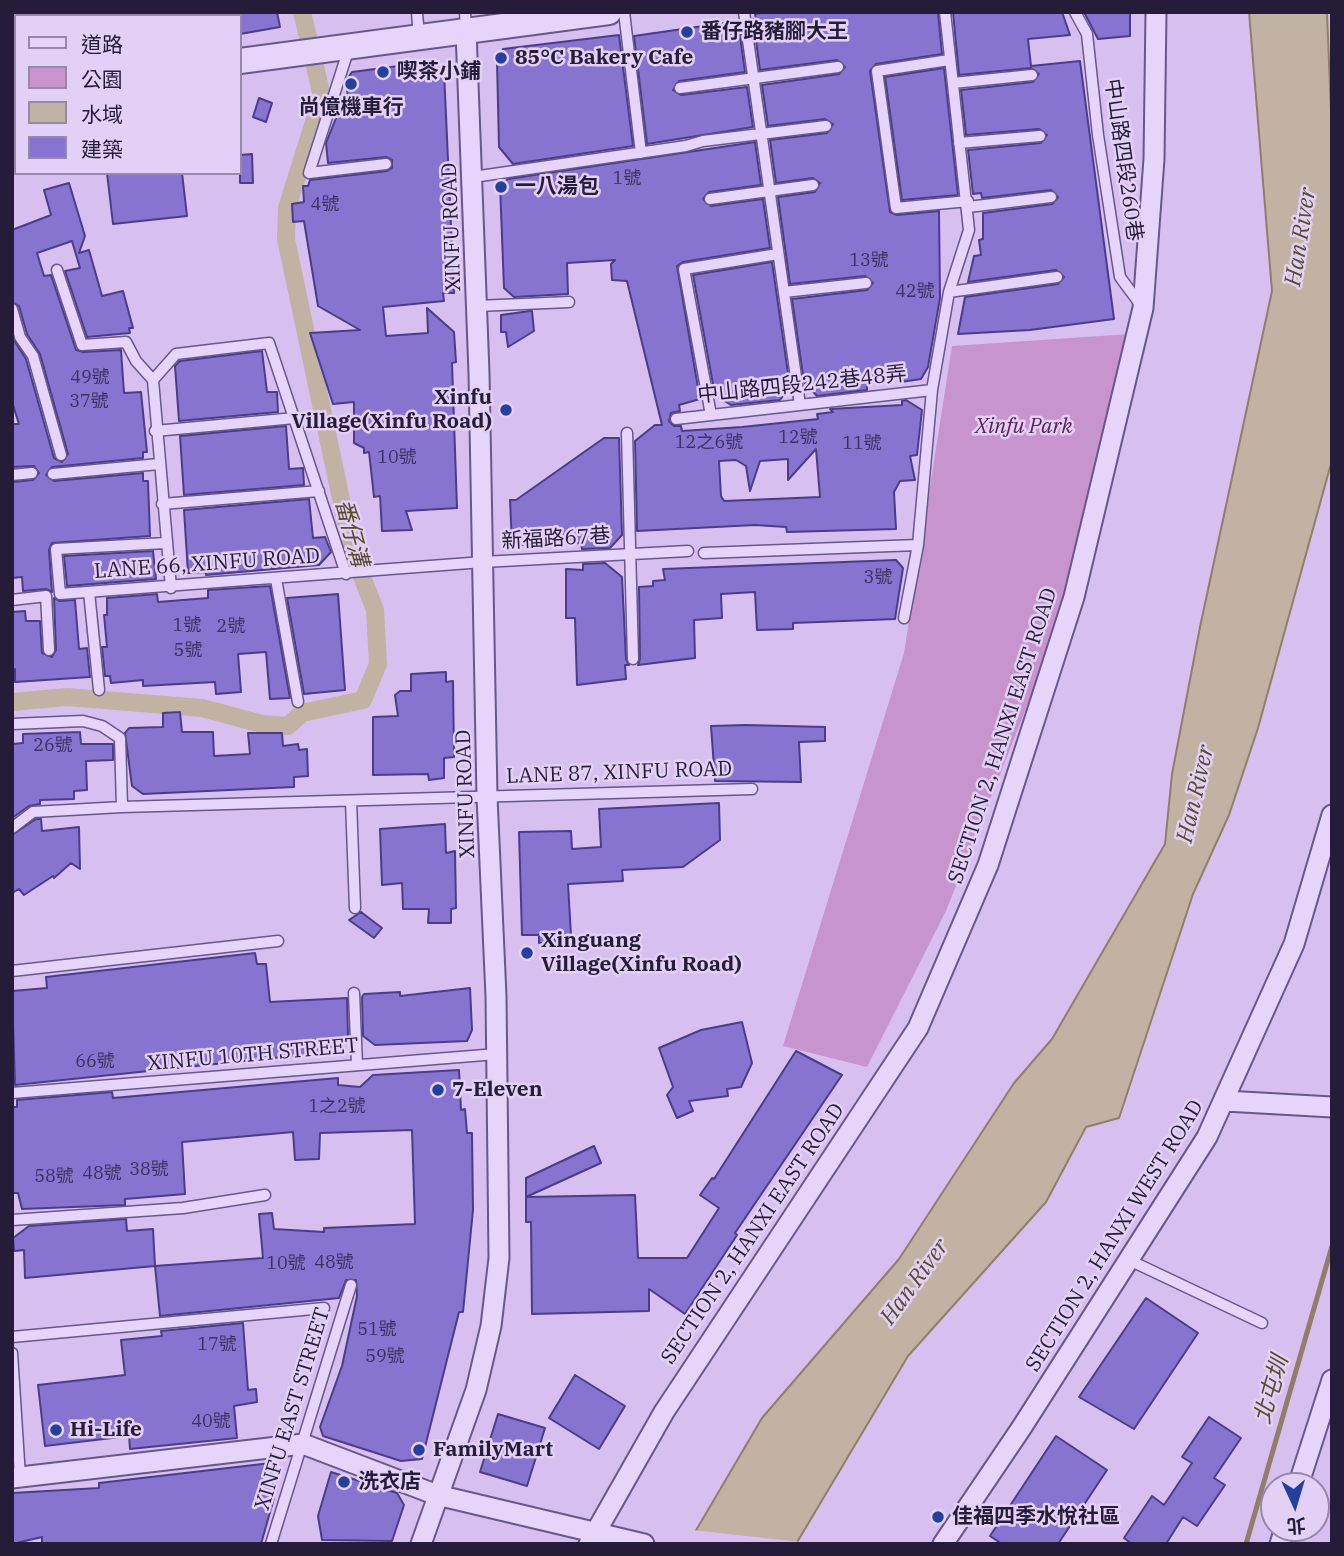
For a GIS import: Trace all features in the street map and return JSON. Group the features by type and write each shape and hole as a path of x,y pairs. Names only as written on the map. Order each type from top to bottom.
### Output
{"street":[{"path":"242,61 419,38 466,22 609,12"},
{"name":"SECTION 2, HANXI EAST ROAD","path":"593,1539 678,1388 918,1028 988,865 1074,597 1143,308 1154,159 1156,12"},
{"name":"XINFU ROAD","path":"421,1544 475,1390 491,1326 499,1258 497,1054 488,797 477,306 466,22"},
{"name":"SECTION 2, HANXI WEST ROAD","path":"943,1544 1208,1137 1294,944 1332,815"},
{"path":"1225,1101 1332,1107"},
{"path":"1303,1472 1332,1381"},
{"path":"16,1477 303,1444 437,1494 593,1539 645,1544"}],"lane":[{"path":"417,12 419,38"},
{"path":"624,12 641,152"},
{"path":"744,12 800,405"},
{"path":"904,618 918,545 932,390 949,292 970,230 945,12"},
{"name":"中山路四段260巷","path":"1075,12 1087,34 1098,135 1120,277 1143,308"},
{"path":"345,48 309,173 386,164"},
{"path":"949,60 877,71 896,208 1051,197"},
{"path":"680,88 838,67"},
{"path":"953,83 1032,75"},
{"path":"473,177 826,126"},
{"path":"959,143 1040,136"},
{"path":"710,199 813,185"},
{"path":"710,415 684,269 779,254"},
{"path":"57,270 82,345 126,342 136,361 153,380 155,431 171,588"},
{"path":"949,292 1057,277"},
{"path":"784,292 866,283"},
{"path":"477,306 569,302"},
{"path":"12,309 20,337 33,356 61,455"},
{"path":"153,380 176,354 269,343 346,574"},
{"name":"中山路四段242巷48弄","path":"677,419 932,390"},
{"path":"155,431 295,418"},
{"name":"新福路67巷","path":"627,433 633,659"},
{"path":"53,474 159,464"},
{"path":"12,475 32,473"},
{"path":"162,504 319,491"},
{"name":"LANE 66, XINFU ROAD","path":"166,542 56,549 60,594 171,588 483,562"},
{"path":"704,553 918,545"},
{"name":"新福路67巷","path":"483,562 688,551"},
{"path":"276,579 298,702"},
{"path":"89,592 99,690"},
{"path":"12,600 46,596 49,650"},
{"path":"12,724 83,720 102,726 120,738 122,807"},
{"name":"LANE 87, XINFU ROAD","path":"12,828 33,812 122,807 752,789"},
{"path":"351,801 355,908"},
{"path":"12,971 278,941"},
{"path":"354,993 357,1065"},
{"name":"XINFU 10TH STREET","path":"12,1093 497,1054"},
{"path":"12,1220 183,1208 265,1195"},
{"path":"1129,1260 1262,1323"},
{"name":"XINFU EAST STREET","path":"271,1544 351,1284"},
{"path":"12,1337 324,1308"},
{"path":"12,1353 16,1477"}],"green space":[{"name":"Xinfu Park","path":"1130,334 1072,592 946,911 867,1067 783,1046 904,653 952,346"}],"water":[{"name":"Han River","path":"1249,12 1327,12 1332,136 1332,460 1258,728 1229,815 1193,894 1119,1118 1086,1127 1046,1202 908,1356 796,1544 688,1544 762,1418 899,1259 1014,1083 1052,1039 1165,844 1172,774 1200,627 1272,291"}],"pier":[{"path":"692,1530 801,1542 685,1544"}],"building":[{"path":"277,12 280,27 242,34 240,14"},
{"path":"938,12 942,54 876,64 870,71 890,212 897,215 939,211 940,298 928,367 921,379 901,382 900,374 867,378 867,390 817,396 804,382 792,299 867,290 873,283 865,276 790,284 778,197 815,192 820,183 813,178 776,183 770,140 827,133 833,124 825,119 768,126 762,85 839,74 845,67 837,60 760,70 753,19 756,19 755,14"},
{"path":"953,12 1062,12 1070,35 1028,39 1031,66 1080,61 1114,319 1030,330 958,334 965,297 1058,284 1064,277 1056,270 968,282 974,256 981,255 979,240 983,239 983,213 1052,204 1058,197 1051,190 982,198 981,193 973,194 968,150 1041,143 1047,135 1039,129 966,135 961,90 1033,82 1039,74 1031,68 959,75"},
{"path":"1084,12 1130,12 1130,36 1098,39"},
{"path":"738,21 745,72 679,81 673,90 681,95 747,87 753,127 647,144 634,36"},
{"path":"619,35 633,146 513,164 499,147 497,61 503,49"},
{"path":"429,62 444,71 454,293 443,293 444,301 383,307 386,336 428,333 427,308 454,332 456,362 452,363 457,508 406,511 412,530 382,531 380,496 374,497 369,452 364,453 364,448 354,443 354,402 333,404 310,333 360,330 318,306 304,221 293,222 292,204 304,202 303,186 308,186 310,180 387,171 392,168 392,160 386,157 328,163 326,143 340,108 349,107 346,81 352,72"},
{"path":"944,68 958,195 902,200 885,77"},
{"path":"259,98 272,103 266,122 253,117"},
{"path":"755,142 761,185 709,192 703,199 711,206 763,199 770,248 683,262 677,266 700,399 679,405 680,411 671,413 669,421 674,426 681,426 682,431 742,427 818,419 817,414 833,412 830,409 902,405 902,401 906,400 922,410 917,455 910,456 915,480 900,481 894,492 896,529 787,532 786,527 755,525 637,531 635,441 655,425 662,425 627,281 612,280 611,264 615,260 567,263 568,294 514,297 504,288 500,185 508,179","holes":["816,449 820,497 724,501 721,496 719,461 736,460 746,466 750,491 760,461 788,459 788,480"]},
{"path":"252,154 253,183 240,183 242,155"},
{"path":"107,175 182,175 187,216 113,224"},
{"path":"69,183 85,236 79,253 89,250 102,296 123,291 133,328 129,328 130,333 87,337 65,271 80,268 72,241 37,253 44,276 51,275 76,350 121,350 124,393 141,392 147,452 143,452 143,458 52,467 46,475 54,481 143,473 143,481 148,481 150,536 52,543 49,550 52,592 46,589 23,591 22,577 12,578 13,482 33,480 39,473 34,466 12,467 12,424 19,424 12,402 12,337 26,359 54,458 62,462 68,454 40,354 27,334 19,306 12,302 12,230 51,215 44,190"},
{"path":"772,262 790,387 780,400 731,405 715,395 693,275"},
{"path":"532,311 534,331 508,347 506,332 501,332 501,315"},
{"path":"262,351 267,392 277,392 278,412 179,421 175,366 180,361"},
{"path":"286,426 289,469 303,468 304,485 184,495 180,436"},
{"path":"604,438 619,438 622,535 610,548 582,549 581,543 512,545 510,500 516,500"},
{"path":"309,499 313,538 325,537 331,552 319,565 206,575 206,572 188,573 184,510"},
{"path":"153,551 156,579 67,586 64,556"},
{"path":"896,560 903,568 895,619 793,623 793,629 757,630 755,592 721,594 722,618 694,620 695,658 638,665 639,587 653,586 653,581 665,580 663,569"},
{"path":"605,563 622,577 626,659 629,665 625,665 626,679 577,685 575,618 566,618 566,569 583,570 583,564"},
{"path":"270,586 290,698 270,699 266,652 238,654 241,692 216,694 215,682 143,686 143,680 111,683 110,676 105,676 102,647 107,647 104,615 107,615 107,598 157,594 158,602 208,598 208,590"},
{"path":"338,594 345,690 304,694 287,598"},
{"path":"54,598 60,601 75,600 79,649 87,648 90,677 15,682 15,669 12,670 12,612 25,611 26,621 40,621 42,653 52,657 56,650"},
{"path":"446,672 446,682 453,681 454,757 444,758 444,778 429,780 428,774 373,775 373,717 398,716 395,695 400,691 411,691 411,674"},
{"path":"180,712 182,732 213,732 214,756 250,754 248,733 282,733 283,746 298,744 299,750 307,749 308,776 294,777 294,787 143,794 132,786 125,733 129,728 163,727 163,713"},
{"path":"711,726 825,727 825,741 799,742 801,782 715,781"},
{"path":"80,732 81,744 113,744 113,760 86,761 87,790 74,791 74,799 40,800 40,804 29,806 12,818 12,744 23,743 23,734"},
{"path":"719,803 720,840 683,867 622,870 623,881 568,884 571,935 555,936 555,943 539,943 539,935 522,935 519,832 571,831 572,849 601,847 599,809"},
{"path":"36,819 41,819 42,831 79,827 80,869 71,863 54,878 53,876 24,895 19,889 12,893 12,835"},
{"path":"445,824 446,853 455,851 456,908 451,909 451,923 428,923 429,909 403,909 402,883 382,885 380,829"},
{"path":"361,912 382,928 374,938 349,920"},
{"path":"255,953 257,964 266,964 270,1002 347,998 348,1035 346,1042 339,1043 340,1051 15,1085 12,991 47,988 46,977"},
{"path":"470,988 472,1030 467,1041 375,1045 363,1036 364,994 400,992 400,996"},
{"path":"742,1022 752,1063 741,1087 727,1089 728,1096 689,1101 693,1111 677,1118 667,1095 673,1087 659,1048 701,1030"},
{"path":"796,1051 842,1075 735,1233 737,1235 685,1314 649,1289 649,1311 532,1314 531,1222 526,1222 526,1197 635,1195 638,1258 687,1258 719,1208 700,1195 712,1178 714,1179"},
{"path":"459,1070 461,1110 465,1109 467,1133 472,1133 473,1210 463,1312 459,1312 422,1459 401,1461 323,1436 320,1427 342,1366 357,1296 356,1280 346,1280 339,1298 160,1316 155,1266 263,1258 259,1214 272,1213 274,1229 324,1232 324,1228 415,1224 412,1130 320,1133 319,1159 295,1160 293,1132 182,1142 185,1194 125,1199 125,1205 22,1209 18,1193 12,1193 12,1107 17,1107 17,1100 112,1092 113,1098 338,1078 338,1085 360,1087 373,1075"},
{"path":"594,1146 601,1163 526,1197 526,1178"},
{"path":"126,1219 127,1231 153,1229 155,1266 25,1278 24,1250 14,1251 13,1238 29,1226"},
{"path":"1146,1298 1198,1333 1134,1429 1079,1397"},
{"path":"243,1323 248,1390 256,1389 257,1402 234,1406 237,1438 130,1449 129,1436 45,1446 38,1385 125,1375 121,1340 162,1336 161,1331"},
{"path":"575,1375 625,1406 599,1449 549,1418"},
{"path":"498,1414 545,1428 527,1486 480,1472"},
{"path":"1209,1417 1241,1438 1214,1478 1225,1485 1197,1526 1183,1517 1166,1544 1132,1544 1124,1538 1152,1496 1164,1505 1192,1463 1182,1457"},
{"path":"1056,1436 1107,1470 1058,1544 1002,1544 990,1536"},
{"path":"271,1463 274,1498 261,1544 42,1544 42,1537 12,1544 12,1493 99,1488 99,1483"},
{"path":"331,1472 397,1493 404,1505 392,1541 322,1540 318,1516"}],"waterway":[{"name":"番仔溝","path":"12,702 67,697 202,708 262,724 288,726 302,713 363,700 378,664 375,610 352,551 286,239 287,208 322,96 302,12"},
{"name":"北屯圳","path":"1246,1544 1332,1246"}],"place":[{"name":"番仔路豬腳大王","path":"687,32"},
{"name":"85°C Bakery Cafe","path":"501,58"},
{"name":"喫茶小鋪","path":"383,72"},
{"name":"尚億機車行","path":"351,84"},
{"name":"一八湯包","path":"501,187"},
{"name":"Xinfu Village(Xinfu Road)","path":"506,410"},
{"name":"Xinguang Village(Xinfu Road)","path":"527,953"},
{"name":"7-Eleven","path":"438,1090"},
{"name":"Hi-Life","path":"56,1430"},
{"name":"FamilyMart","path":"419,1450"},
{"name":"洗衣店","path":"344,1482"},
{"name":"佳福四季水悅社區","path":"938,1517"}]}
